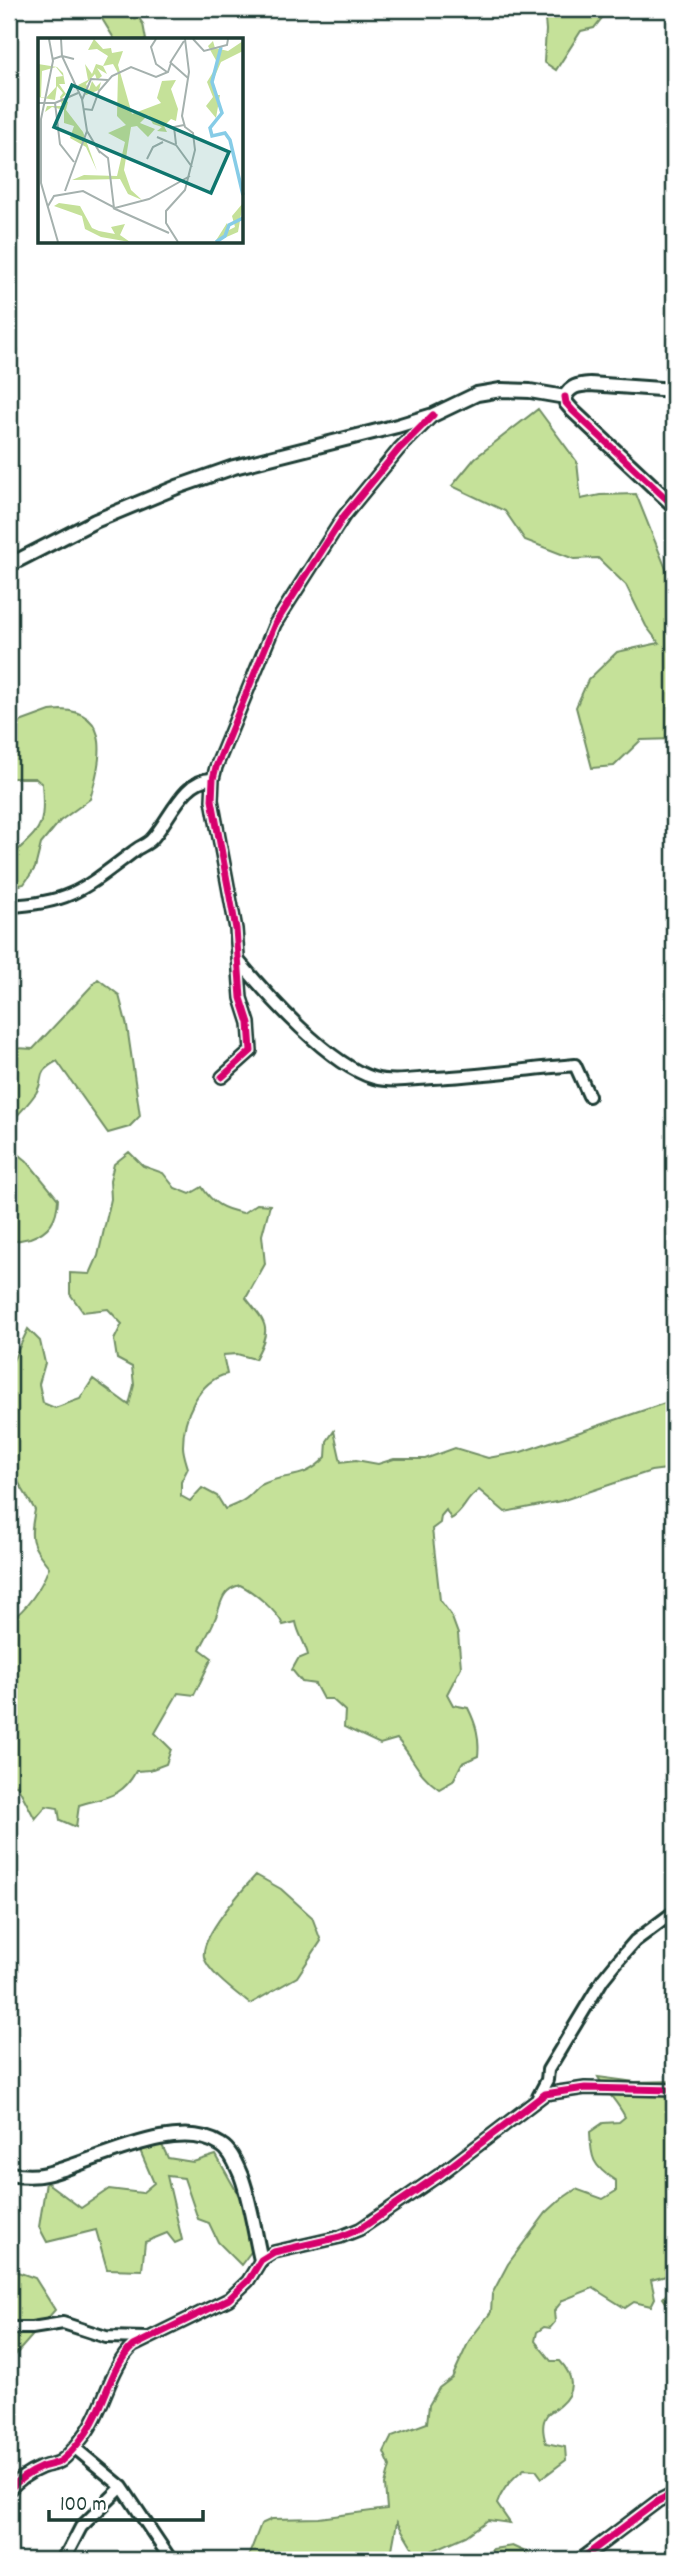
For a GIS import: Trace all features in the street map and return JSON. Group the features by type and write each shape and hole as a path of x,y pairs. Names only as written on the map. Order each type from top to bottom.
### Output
{"street":[{"path":"674,390 590,384 577,385 568,390 565,397 566,403 573,411 674,506"},
{"path":"9,565 95,521 177,487 271,457 433,415 477,394 501,390 530,391 565,397"},
{"path":"222,1077 251,1051 249,1023 241,998 236,929 212,800 213,779 275,624 344,516 399,449 433,415"},
{"path":"9,906 60,900 94,882 133,851 152,840 174,807 197,781 213,779"},
{"path":"238,960 290,1018 327,1050 358,1071 373,1077 389,1080 469,1076 575,1065 589,1096"},
{"path":"537,2100 547,2080 548,2070 603,1979 635,1941 674,1912"},
{"path":"9,2490 20,2478 60,2462 75,2448 95,2420 120,2361 133,2346 229,2299 248,2281 261,2260 284,2249 340,2237 360,2229 442,2173 545,2094 564,2090 674,2090"},
{"path":"9,2174 46,2174 114,2149 153,2139 198,2137 220,2144 231,2156 241,2174 261,2260"},
{"path":"9,2328 32,2328 63,2323 106,2337 149,2338"},
{"path":"75,2448 121,2487 171,2560"},
{"path":"60,2560 68,2553 80,2527 121,2487"},
{"path":"580,2560 658,2501 674,2493"}],"green space":[{"path":"96,9 132,9 143,24 146,38 114,38"},
{"path":"544,9 609,9 594,28 581,31 556,70 544,62"},
{"path":"9,325 18,350 9,378"},
{"path":"538,409 577,462 581,499 600,495 636,494 674,589 674,739 641,740 614,766 592,768 576,707 588,680 617,652 659,643 646,626 626,585 598,558 574,559 525,540 505,511 452,486 475,458"},
{"path":"50,711 78,713 89,720 96,730 99,756 90,799 60,821 41,844 35,868 24,884 9,888 9,859 39,827 43,799 42,784 35,778 9,780 9,726"},
{"path":"98,979 119,995 127,1026 140,1116 129,1127 108,1133 57,1061 45,1069 36,1093 9,1124 9,1040 17,1048 33,1049"},
{"path":"9,1146 27,1161 58,1199 56,1213 47,1228 37,1235 9,1245"},
{"path":"129,1152 143,1166 163,1173 175,1188 190,1194 202,1187 210,1198 230,1210 243,1213 257,1204 270,1205 262,1235 265,1264 246,1298 263,1321 264,1340 255,1359 237,1354 223,1355 227,1374 208,1384 200,1392 189,1412 183,1446 188,1468 181,1482 181,1496 190,1501 202,1488 217,1496 225,1509 244,1500 261,1485 302,1474 326,1457 327,1441 334,1431 341,1462 356,1460 378,1464 394,1459 425,1459 455,1448 488,1458 521,1452 674,1400 674,1468 651,1471 561,1501 505,1512 479,1490 451,1519 446,1510 440,1523 432,1529 440,1600 451,1615 458,1634 461,1667 447,1694 453,1705 468,1708 478,1743 478,1756 462,1763 453,1781 439,1789 421,1772 397,1739 380,1744 344,1727 345,1711 332,1699 323,1699 315,1684 302,1682 292,1670 298,1659 308,1655 296,1622 283,1625 264,1602 240,1585 225,1594 200,1649 212,1658 194,1695 178,1693 155,1733 171,1749 166,1764 150,1770 136,1771 119,1792 79,1805 76,1827 60,1820 58,1808 46,1806 35,1819 17,1785 9,1785 9,1622 33,1598 49,1567 33,1541 35,1510 9,1471 9,1369 28,1329 40,1341 45,1363 39,1384 43,1403 55,1408 80,1399 93,1379 129,1405 134,1385 132,1367 117,1359 114,1340 122,1324 108,1309 83,1312 70,1294 70,1273 90,1274 98,1256 111,1199 110,1180 114,1164"},
{"path":"256,1875 281,1889 312,1917 321,1941 297,1977 250,2004 217,1976 204,1957 208,1938 215,1926"},
{"path":"598,2077 635,2082 674,2081 674,2286 670,2275 651,2280 655,2298 651,2306 634,2302 625,2308 593,2288 563,2300 554,2311 555,2322 550,2328 544,2327 537,2332 535,2341 551,2361 560,2361 570,2377 569,2394 547,2415 543,2425 546,2443 565,2447 566,2460 542,2478 536,2470 524,2469 512,2480 497,2504 510,2523 488,2520 466,2536 418,2557 397,2522 390,2560 247,2560 261,2524 272,2519 319,2518 387,2509 385,2485 390,2466 384,2452 392,2436 427,2423 429,2405 439,2388 452,2378 469,2341 491,2312 492,2294 508,2264 546,2213 576,2189 603,2199 616,2191 616,2181 594,2161 590,2132 603,2123 619,2122 625,2117"},
{"path":"160,2141 168,2158 193,2162 216,2155 262,2237 241,2265 218,2242 209,2223 198,2219 184,2178 167,2176 182,2240 175,2243 167,2233 145,2242 142,2270 107,2269 96,2230 47,2242 39,2227 46,2182 81,2208 109,2189 142,2193 154,2183 139,2148"},
{"path":"9,2269 35,2278 55,2310 9,2362"},
{"path":"674,2286 674,2303 668,2305 663,2298"},
{"path":"512,2546 543,2560 479,2560 493,2549"}],"cycle path":[{"path":"565,397 566,403 573,411 674,506"},
{"path":"222,1077 251,1051 249,1023 241,998 236,929 212,800 216,767 275,624 344,516 399,449 433,415"},
{"path":"9,2490 27,2475 59,2462 73,2450 96,2415 118,2365 133,2346 229,2299 248,2281 261,2260 274,2252 340,2237 360,2229 442,2173 545,2094 585,2088 674,2090"},
{"path":"580,2560 658,2501 674,2493"}]}
